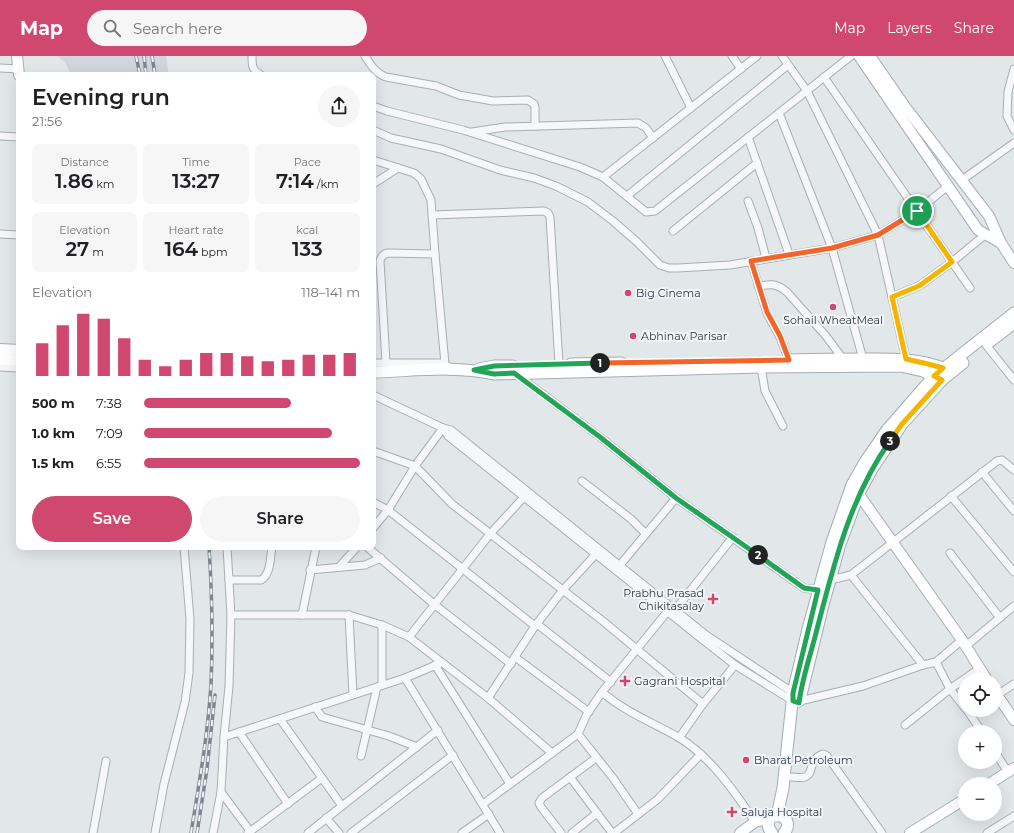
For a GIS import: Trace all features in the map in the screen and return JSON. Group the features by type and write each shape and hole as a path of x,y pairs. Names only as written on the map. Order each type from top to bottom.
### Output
{"main road":[{"path":"768,833 768,823 777,817 790,790 798,699 840,544 865,462 887,430 943,374 1014,313"},
{"path":"474,370 494,366 559,364 761,364 900,366 943,374 986,345 1014,323"},
{"path":"0,359 16,360"},
{"path":"376,372 433,370 449,367 494,374 761,364 789,360 906,359 928,364 943,374"},
{"path":"777,817 818,590 834,534 856,489"},
{"path":"777,817 788,822 788,826 784,833"}],"street":[{"path":"0,68 19,72 17,56"},
{"path":"252,56 252,67 257,72"},
{"path":"365,56 374,70 380,75 386,77 436,86 459,95 493,102 528,100 534,104 535,107 535,126"},
{"path":"665,56 691,108"},
{"path":"732,56 741,69"},
{"path":"603,177 757,56"},
{"path":"782,56 807,91 878,235 906,359"},
{"path":"376,107 470,133 580,167 603,177 646,212 655,211 851,56"},
{"path":"859,56 978,230 1001,244"},
{"path":"870,56 906,108 989,216 1001,244 1014,263"},
{"path":"627,196 788,65"},
{"path":"1014,69 1008,92 1007,116 1014,130"},
{"path":"824,77 970,288"},
{"path":"779,113 832,248 864,359"},
{"path":"470,133 505,127 638,123 646,128 653,138"},
{"path":"376,131 391,138 441,149 500,170 534,178 556,186 588,202 638,242 660,265 678,268 730,265 832,248 878,235 917,211 948,186"},
{"path":"0,136 16,137"},
{"path":"748,137 790,254"},
{"path":"962,180 1014,143"},
{"path":"376,161 414,173 421,180 431,200 435,254 449,367"},
{"path":"673,231 757,163"},
{"path":"376,182 398,168"},
{"path":"748,201 758,228 766,258"},
{"path":"432,215 544,211 548,213 550,217 559,364"},
{"path":"0,234 16,235"},
{"path":"892,297 919,286 952,262 986,234"},
{"path":"386,363 381,257 388,253 435,254"},
{"path":"751,261 767,312 780,336 789,360"},
{"path":"758,286 775,284 787,292 826,336 843,359"},
{"path":"986,345 1014,380"},
{"path":"0,349 16,350"},
{"path":"376,363 440,363 449,367"},
{"path":"761,364 765,391 783,426"},
{"path":"0,367 16,368"},
{"path":"514,373 600,437 676,498 804,588 818,590"},
{"path":"376,396 443,428 451,430 706,635 798,699"},
{"path":"376,524 388,510 415,466 443,428"},
{"path":"443,428 448,436 524,498 735,665 798,699 863,686 923,665 936,662 1000,618 1014,606"},
{"path":"376,452 415,466 452,504 604,622 703,704"},
{"path":"830,580 851,575 997,461 1002,460 1014,470"},
{"path":"982,472 1014,511"},
{"path":"582,481 630,519 646,534"},
{"path":"856,489 964,643 982,673"},
{"path":"951,496 1014,572"},
{"path":"409,637 490,534 524,498"},
{"path":"620,565 676,498"},
{"path":"376,504 388,510 462,569 611,682"},
{"path":"675,610 733,537"},
{"path":"155,833 164,784 185,702 189,672 190,619 185,550"},
{"path":"213,833 221,792 229,686 231,616 227,550"},
{"path":"229,580 261,580 264,578 267,574 271,550"},
{"path":"302,615 315,550"},
{"path":"339,567 354,550"},
{"path":"371,550 435,605 511,664"},
{"path":"950,553 1000,618"},
{"path":"488,698 536,625 563,590 596,554"},
{"path":"310,570 365,565 381,558"},
{"path":"851,575 923,665"},
{"path":"484,804 578,734 588,712 602,692 667,612"},
{"path":"231,616 349,615 382,625 409,637 438,664 488,698 552,753"},
{"path":"349,615 353,695"},
{"path":"361,756 379,686 382,625"},
{"path":"515,656 588,712"},
{"path":"936,662 950,689 958,699"},
{"path":"224,737 405,678 438,664"},
{"path":"438,664 510,784"},
{"path":"679,738 703,704 735,665"},
{"path":"905,725 950,689 979,669"},
{"path":"405,678 484,804 500,833"},
{"path":"1002,690 1014,684"},
{"path":"602,692 628,711 679,738 701,754 737,794 756,822"},
{"path":"1002,702 1014,720"},
{"path":"315,707 322,717 417,747"},
{"path":"280,719 342,806"},
{"path":"308,833 438,730"},
{"path":"239,732 288,804"},
{"path":"578,734 613,778 638,814"},
{"path":"570,777 613,833 658,799 701,754"},
{"path":"791,778 806,776 817,756 823,754 827,756 882,833"},
{"path":"350,833 453,756"},
{"path":"561,833 541,808 540,803 542,798 596,758"},
{"path":"1000,777 1011,770 1002,760"},
{"path":"93,833 106,761"},
{"path":"221,792 249,832 322,778"},
{"path":"910,833 958,803"},
{"path":"572,833 597,813"},
{"path":"462,833 489,814"},
{"path":"988,833 1014,816"},
{"path":"740,833 756,822 777,817"},
{"path":"326,818 338,833"}],"shaded area":[{"path":"57,56 166,56 169,72 70,72 65,62"}],"railway":[{"path":"136,56 139,72"},
{"path":"144,56 146,72"},
{"path":"152,56 155,72"},
{"path":"191,833 210,703 212,616 209,550"},
{"path":"197,833 207,769 215,695"}],"place":[{"name":"Big Cinema","path":"628,293"},
{"name":"Sohail WheatMeal","path":"833,307"},
{"name":"Abhinav Parisar","path":"633,336"},
{"name":"Prabhu Prasad Chikitasalay","path":"713,599"},
{"name":"Gagrani Hospital","path":"625,681"},
{"name":"Bharat Petroleum","path":"746,760"},
{"name":"Saluja Hospital","path":"732,812"}],"route":[{"path":"917,211 952,262 919,286 892,297 906,359 943,368 934,376 942,380 902,424 872,469 859,493 840,544 823,605 799,703 793,701 793,693 818,590 804,588 676,498 600,437 514,373 494,374 474,370 494,366 789,360 780,336 767,312 751,261 832,248 878,235 917,211"}]}
